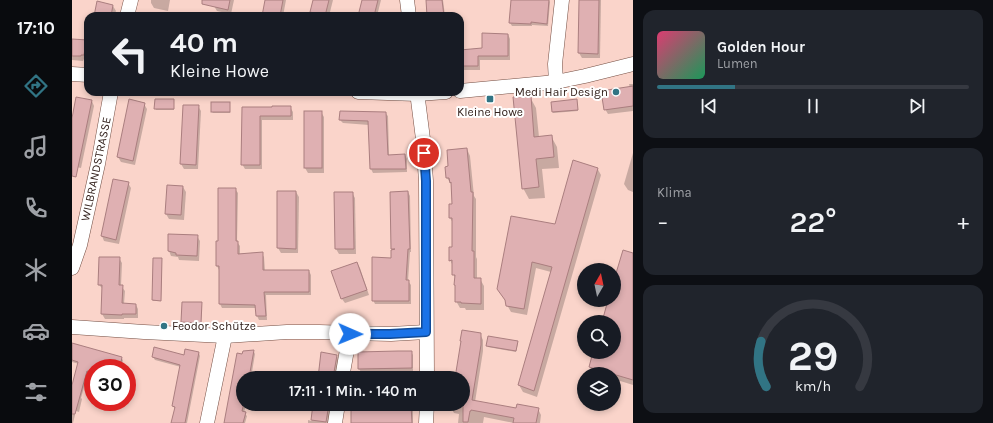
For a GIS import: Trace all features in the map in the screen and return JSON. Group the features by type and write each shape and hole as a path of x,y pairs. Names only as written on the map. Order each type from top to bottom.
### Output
{"street":[{"path":"128,12 131,0"},
{"path":"407,0 408,12"},
{"path":"556,82 555,64 562,0"},
{"path":"464,91 556,82 633,64"},
{"path":"72,74 84,75"},
{"name":"WILBRANDSTRASSE","path":"72,268 80,245 111,96"},
{"path":"417,96 423,139 426,181 426,371"},
{"path":"72,327 225,336 287,332 390,334 426,332"},
{"path":"343,371 350,334"},
{"path":"207,423 225,336"},
{"path":"335,423 337,411"},
{"path":"426,423 427,411"}],"building":[{"path":"202,0 230,0 228,10 202,4"},
{"path":"265,0 283,0 281,12 263,12"},
{"path":"313,0 329,0 326,12 310,12"},
{"path":"362,0 378,0 375,12 359,12"},
{"path":"426,0 442,0 444,12 427,12"},
{"path":"511,0 549,0 547,24 531,22 531,24 509,23"},
{"path":"579,0 599,0 598,54 578,53"},
{"path":"97,1 113,5 112,12 95,12"},
{"path":"482,33 508,34 508,56 478,56 478,66 464,66 464,50 482,48"},
{"path":"72,39 84,40 84,55 72,56"},
{"path":"633,86 633,106 604,110 601,91"},
{"path":"531,96 534,137 552,135 554,157 536,159 539,187 522,189 513,97"},
{"path":"76,97 92,100 76,177 72,176 72,118"},
{"path":"129,99 145,103 133,161 117,157"},
{"path":"155,99 174,99 174,109 154,109"},
{"path":"577,99 578,110 552,112 551,102"},
{"path":"211,102 230,102 230,112 211,112"},
{"path":"183,105 199,105 196,165 180,164"},
{"path":"291,106 291,116 260,116 260,165 241,165 242,107"},
{"path":"304,111 322,111 322,168 304,168"},
{"path":"340,111 386,112 388,155 405,154 406,169 370,169 368,121 339,120"},
{"path":"467,148 471,192 473,192 472,251 474,251 474,278 481,278 481,304 455,302 455,275 452,275 452,260 449,261 449,247 452,247 452,218 449,218 449,204 452,204 451,182 450,183 449,178 446,178 445,167 448,166 447,150"},
{"path":"573,160 598,168 534,391 518,385 552,267 532,262 524,309 506,306 505,300 497,289 511,216 555,224"},
{"path":"113,179 129,182 116,240 101,236"},
{"path":"167,185 183,186 181,215 165,214"},
{"path":"218,188 236,188 236,241 238,241 238,254 263,252 263,270 309,270 309,292 264,292 266,316 256,316 255,305 219,304 219,266 216,266 216,241 218,241"},
{"path":"277,191 296,191 296,249 277,248"},
{"path":"408,191 410,249 408,249 406,280 409,280 409,301 372,301 372,257 391,258 391,250 395,249 391,249 390,192"},
{"path":"334,192 353,192 354,249 335,249"},
{"path":"168,234 198,235 197,256 176,255 176,253 168,251"},
{"path":"623,250 633,253 633,380 621,376 621,367 589,367 591,359 621,359 621,315 604,315 606,307 621,307 621,263 619,263"},
{"path":"99,257 120,257 119,285 123,285 122,303 136,304 136,314 101,314 102,285 98,285"},
{"path":"153,258 162,258 161,301 152,300"},
{"path":"357,262 367,290 341,299 331,271"},
{"path":"182,302 202,302 201,323 181,322"},
{"path":"462,330 481,333 481,345 472,400 516,408 517,404 539,408 536,423 513,423 514,418 470,411 470,371 456,371"},
{"path":"488,336 518,341 516,351 486,346"},
{"path":"72,343 122,357 122,359 84,359 84,382 75,414 72,414 72,385 78,362 72,360"},
{"path":"154,347 184,355 185,349 199,352 185,423 171,423 175,407 172,406 180,365 152,357"},
{"path":"254,350 250,371 236,371 236,411 246,412 243,423 224,423 237,353 242,354 243,351"},
{"path":"412,351 412,368 358,369 358,352"},
{"path":"321,352 337,355 334,371 319,371"},
{"path":"312,411 328,411 326,422 311,420"},
{"path":"351,411 411,411 412,423 351,423"},
{"path":"463,411 470,411 468,422 463,422"}],"place":[{"name":"Medi Hair Design","path":"616,92"},
{"name":"Kleine Howe","path":"490,99"},
{"name":"Feodor Schütze","path":"164,326"}],"route":[{"path":"350,334 426,332 426,181 424,153"}]}
